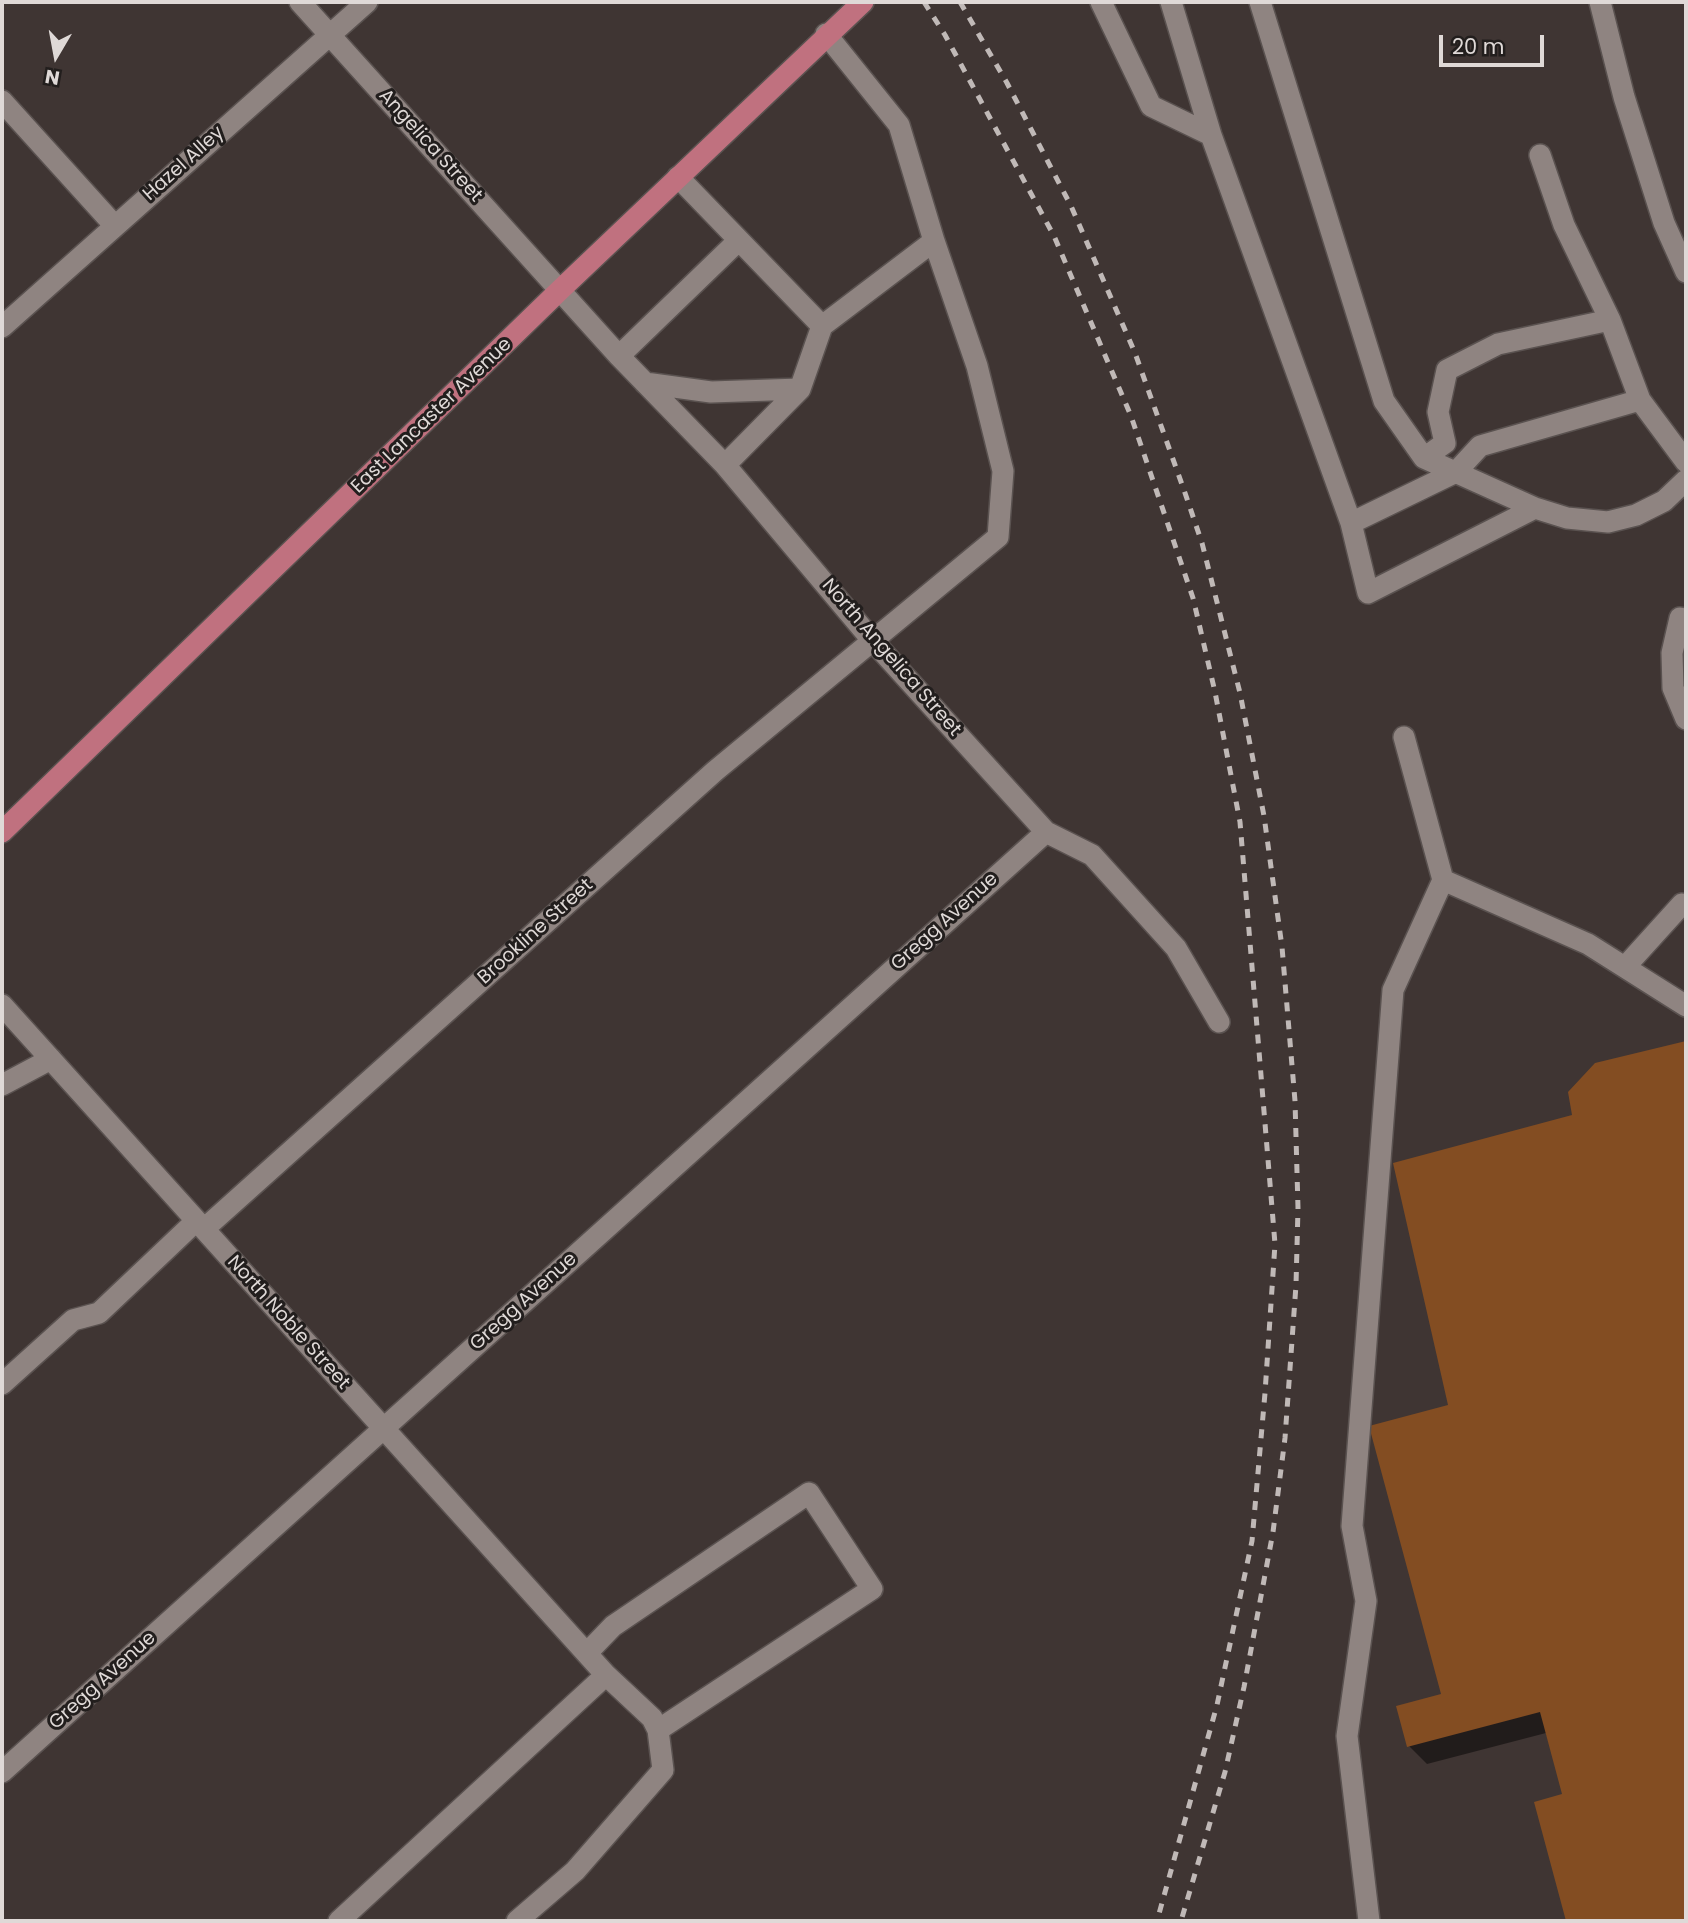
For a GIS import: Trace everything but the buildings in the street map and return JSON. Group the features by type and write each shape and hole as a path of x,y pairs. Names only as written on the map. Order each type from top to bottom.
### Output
{"main road":[{"name":"East Lancaster Avenue","path":"2,832 560,290 826,34 863,2"}],"street":[{"name":"Angelica Street","path":"300,2 560,290"},
{"name":"Hazel Alley","path":"2,327 367,2"},
{"path":"1101,2 1151,106 1211,135"},
{"path":"1171,2 1211,135 1351,523 1368,593 1535,509"},
{"path":"1260,2 1384,401 1424,458 1535,509 1566,518 1608,523 1636,515 1664,501 1686,480"},
{"path":"1601,2 1625,97 1660,211 1686,272"},
{"name":"Brookline Street","path":"2,1384 72,1320 99,1313 715,771 998,537 1003,471 977,366 934,241 899,125 826,34"},
{"path":"2,100 115,226"},
{"path":"1540,155 1564,225 1609,320 1640,401 1686,462"},
{"path":"678,177 822,326"},
{"path":"619,356 738,241"},
{"path":"725,464 800,389 822,326 934,241"},
{"name":"North Angelica Street","path":"560,290 619,356 725,464 872,639 1046,831 1092,855 1176,948 1219,1022"},
{"path":"1424,458 1445,443 1438,412 1447,370 1499,344 1609,320"},
{"path":"645,383 711,392 800,389"},
{"path":"1351,523 1456,472 1480,446 1640,401"},
{"path":"1684,612 1672,653 1673,688 1685,717"},
{"path":"1368,1921 1347,1737 1366,1601 1352,1526 1393,990 1443,880 1404,737"},
{"name":"Gregg Avenue","path":"2,1772 1046,831"},
{"path":"1443,880 1588,944 1686,1006"},
{"path":"1625,967 1684,906"},
{"name":"North Noble Street","path":"2,1005 606,1675 652,1718 658,1730"},
{"path":"2,1085 51,1059"},
{"path":"517,1921 575,1871 663,1770 658,1730 872,1589 809,1493 581,1647"},
{"path":"339,1921 606,1675"}],"railway":[{"path":"924,2 945,35 1054,236 1131,416 1193,598 1215,692 1240,822 1275,1244 1265,1393 1252,1541 1217,1705 1157,1921"},
{"path":"960,2 1007,83 1071,206 1135,353 1184,490 1202,543 1240,693 1264,816 1282,947 1295,1101 1298,1208 1296,1285 1285,1438 1273,1532 1244,1687 1225,1772 1181,1921"}]}
